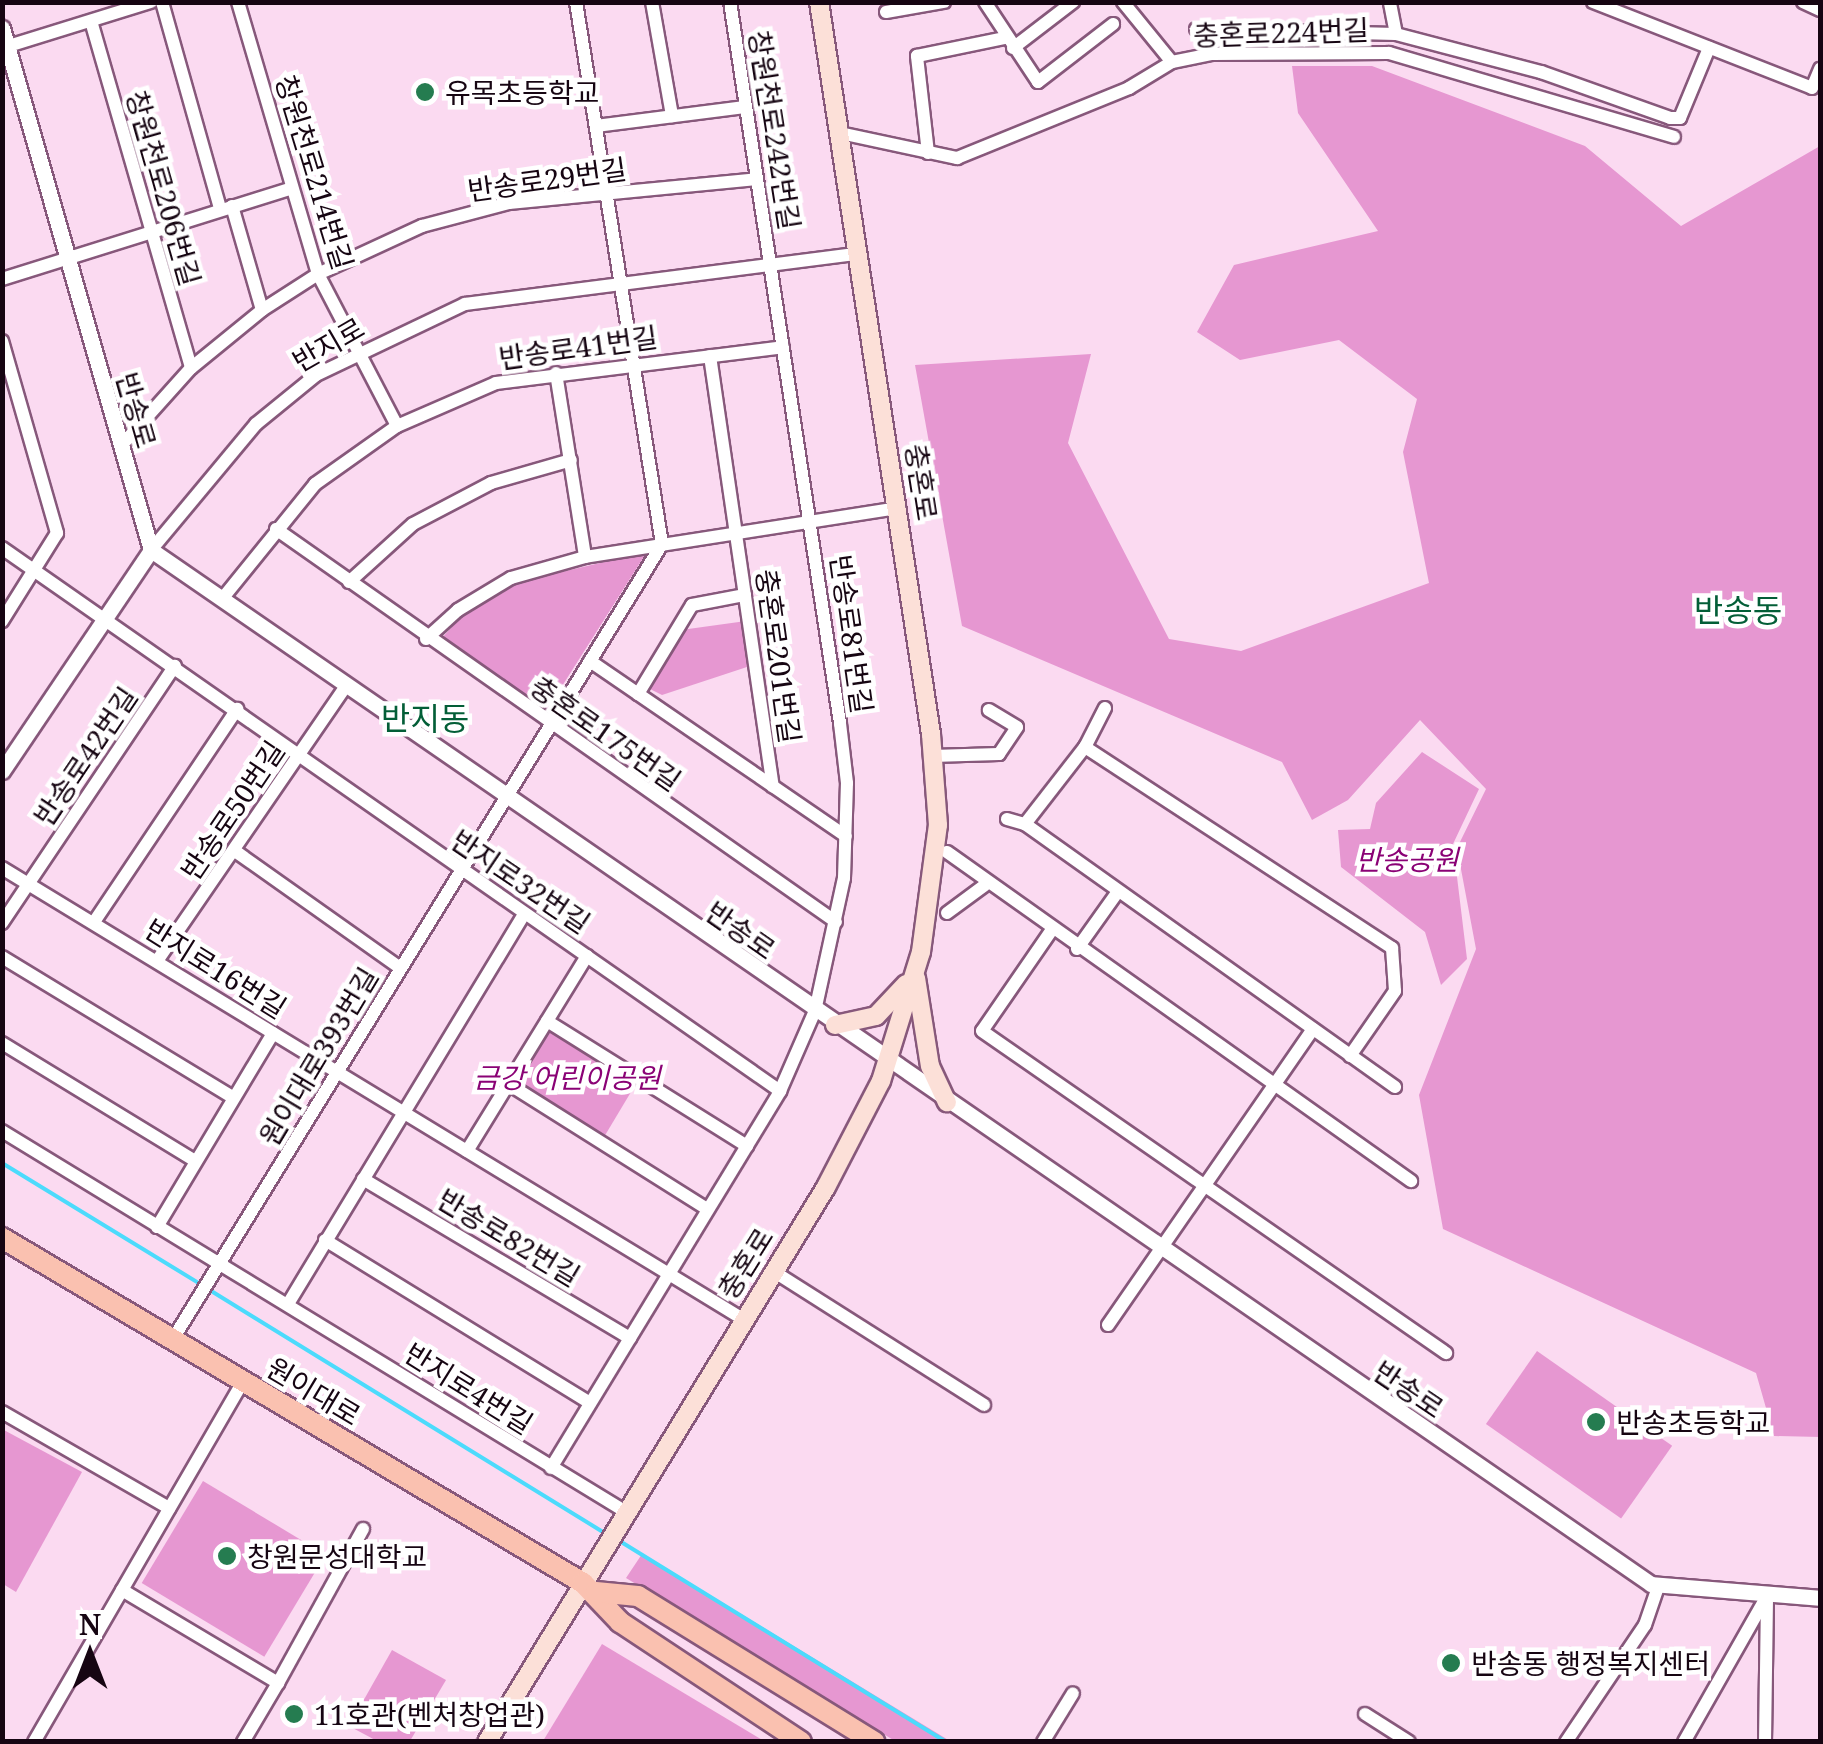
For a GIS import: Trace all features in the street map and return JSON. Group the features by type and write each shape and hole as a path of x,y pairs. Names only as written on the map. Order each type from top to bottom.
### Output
{"main road":[{"name":"충혼로","path":"590,1588 605,1548 826,1187 888,1062 915,972 938,826 899,508 819,2"},
{"name":"충혼로","path":"915,972 930,1066 947,1102"},
{"path":"834,1024 888,1008 915,972"},
{"name":"원이대로","path":"2,1238 590,1588 620,1622 801,1742"},
{"path":"487,1742 590,1588"},
{"name":"원이대로","path":"590,1588 638,1596 874,1742"}],"street":[{"path":"4,39 92,21 152,2"},
{"path":"162,2 262,310"},
{"name":"창원천로214번길","path":"238,2 318,274 397,426"},
{"path":"576,2 662,544"},
{"path":"652,2 672,116"},
{"name":"창원천로242번길","path":"730,2 770,265"},
{"path":"886,12 944,2"},
{"path":"1003,2 986,8 1038,82 1113,24"},
{"path":"928,153 917,56 1009,43 1073,2"},
{"path":"1123,2 1172,62"},
{"path":"1390,2 1396,34"},
{"path":"1593,2 1812,88 1820,69"},
{"path":"1803,2 1820,10"},
{"name":"창원천로206번길","path":"92,21 149,233 191,368"},
{"path":"1196,29 1396,34 1541,72 1670,118 1680,118 1709,48"},
{"name":"반송로","path":"4,39 150,550 888,1062 1658,1587 1820,1598"},
{"name":"충혼로224번길","path":"840,133 957,158 1129,88 1172,62 1212,54 1390,53 1674,136"},
{"path":"596,126 745,107"},
{"name":"반송로29번길","path":"121,446 191,368 262,310 318,274 422,226 508,203 757,179"},
{"path":"2,279 290,188"},
{"name":"반지로","path":"2,771 150,550 256,424 316,375 356,352 465,304 857,254"},
{"name":"반송로81번길","path":"770,265 840,722 846,836 836,922 815,1011"},
{"path":"2,340 57,532 36,572 2,621"},
{"name":"반송로41번길","path":"222,599 315,484 397,426 496,382 632,362 783,347"},
{"name":"충혼로201번길","path":"710,356 773,786"},
{"path":"556,373 585,556"},
{"path":"348,582 413,524 491,483 572,460"},
{"name":"충혼로201번길","path":"426,639 458,610 512,578 585,556 899,508"},
{"name":"충혼로175번길","path":"276,529 426,639 836,922"},
{"name":"원이대로393번길","path":"173,1340 662,544"},
{"name":"반지로32번길","path":"2,548 301,753 459,872 780,1091"},
{"path":"638,694 692,605 745,595"},
{"path":"590,660 846,836"},
{"name":"반송로42번길","path":"2,923 175,666"},
{"name":"반송로50번길","path":"158,962 347,685"},
{"path":"1025,824 1085,747 1105,708"},
{"path":"94,922 236,709"},
{"path":"932,756 999,754 1017,727 988,710"},
{"path":"1085,747 1392,948 1395,991 1350,1056"},
{"path":"1007,820 1025,824 1395,1087"},
{"path":"236,852 399,967"},
{"path":"947,852 985,885 1411,1181"},
{"name":"반지로16번길","path":"2,868 743,1319"},
{"path":"948,913 985,885"},
{"path":"1077,949 1118,893"},
{"path":"288,1304 524,914"},
{"path":"1052,931 982,1032 1446,1353"},
{"path":"467,1151 587,956"},
{"path":"2,957 232,1097"},
{"path":"550,1468 780,1091 815,1011"},
{"path":"546,1022 747,1146"},
{"path":"1108,1325 1312,1030"},
{"path":"156,1226 272,1033"},
{"path":"2,1044 195,1160"},
{"path":"507,1083 707,1209"},
{"name":"반지로4번길","path":"2,1131 288,1304 624,1516"},
{"name":"반송로82번길","path":"363,1179 630,1338"},
{"path":"326,1240 590,1402"},
{"path":"773,1271 984,1405"},
{"path":"34,1742 243,1382"},
{"path":"2,1412 170,1508"},
{"path":"243,1742 363,1529"},
{"path":"1566,1742 1644,1625 1658,1587"},
{"path":"122,1590 278,1683"},
{"path":"1684,1742 1767,1596"},
{"path":"1765,1742 1767,1596"},
{"path":"1043,1742 1073,1693"},
{"path":"1365,1714 1409,1742"}],"green space":[{"path":"1292,66 1372,66 1585,146 1681,226 1820,146 1820,1437 1774,1436 1756,1373 1443,1229 1419,1095 1476,949 1457,848 1486,789 1420,720 1348,800 1312,820 1282,762 962,626 915,365 1091,354 1068,443 1169,639 1241,651 1429,583 1403,452 1417,399 1339,340 1240,360 1197,332 1234,265 1378,231 1298,113"},
{"path":"647,552 545,713 440,640 463,615 510,584"},
{"path":"746,621 753,665 662,695 646,687 681,630"},
{"name":"반송공원","path":"1422,752 1479,789 1453,844 1467,959 1441,985 1425,932 1341,867 1338,830 1370,829 1376,803"},
{"name":"금강 어린이공원","path":"547,1026 638,1081 604,1137 513,1083"},
{"path":"1537,1351 1672,1446 1621,1519 1486,1424"},
{"path":"2,1429 82,1472 16,1592 3,1584"},
{"path":"203,1481 326,1555 264,1657 142,1583"},
{"path":"642,1554 950,1741 895,1741 626,1578"},
{"path":"602,1644 764,1741 543,1741"},
{"path":"392,1650 446,1680 410,1741 377,1741 349,1726"}],"waterway":[{"path":"2,1163 200,1284"},
{"path":"208,1289 605,1533"},
{"path":"618,1540 946,1742"}],"place":[{"name":"유목초등학교","path":"425,92"},
{"name":"반송초등학교","path":"1596,1422"},
{"name":"창원문성대학교","path":"227,1556"},
{"name":"반송동 행정복지센터","path":"1451,1663"},
{"name":"11호관(벤처창업관)","path":"294,1714"}],"district":[{"name":"반송동","path":"1738,610"},
{"name":"반지동","path":"425,718"}]}
